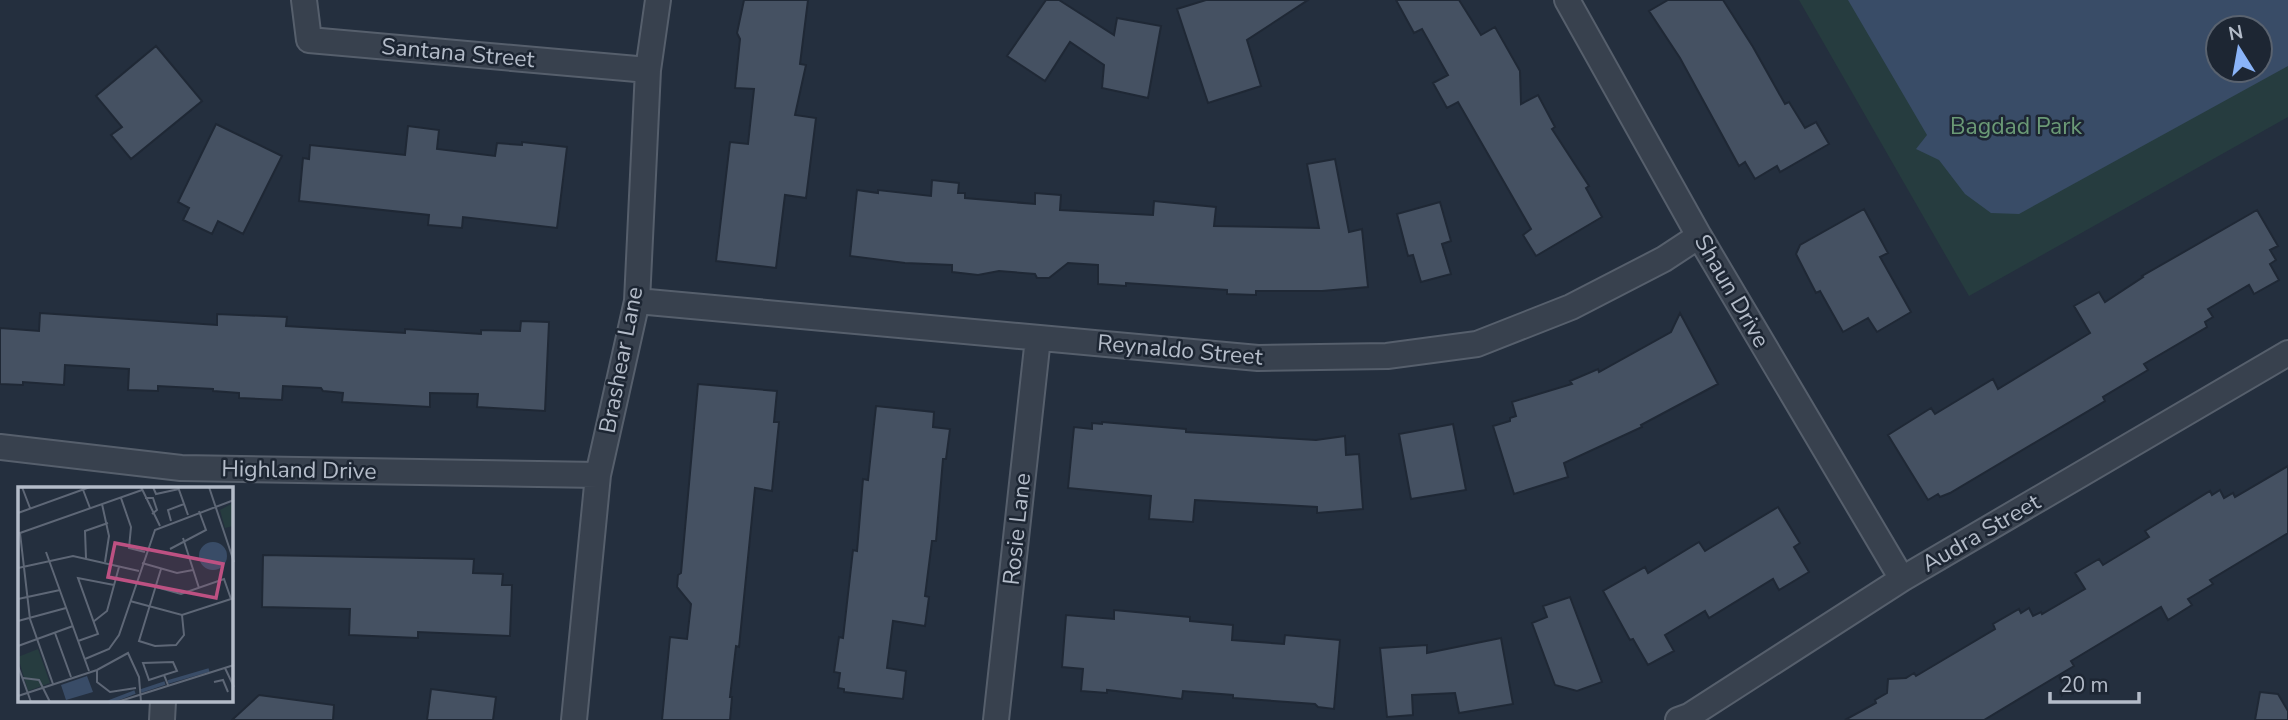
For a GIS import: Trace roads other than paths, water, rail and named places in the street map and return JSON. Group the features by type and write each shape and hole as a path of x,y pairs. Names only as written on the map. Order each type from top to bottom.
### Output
{"street":[{"name":"Santana Street","path":"304,0 309,40 648,70"},
{"name":"Brashear Lane","path":"574,720 598,475 637,301 648,70 658,0"},
{"name":"Shaun Drive","path":"1567,0 1699,236 1902,579"},
{"name":"Reynaldo Street","path":"637,301 1258,358 1387,356 1477,344 1571,307 1664,259 1699,236"},
{"name":"Rosie Lane","path":"996,720 1038,338"},
{"name":"Audra Street","path":"1678,720 1689,716 1902,579 2288,353"},
{"name":"Highland Drive","path":"0,447 181,479 598,475"},
{"path":"162,720 163,702"}],"water":[{"name":"Bagdad Park","path":"1848,0 2288,0 2288,66 2274,74 2274,14 2204,14 2204,84 2255,84 2019,214 1991,213 1965,194 1939,160 1916,149 1927,135"}]}
